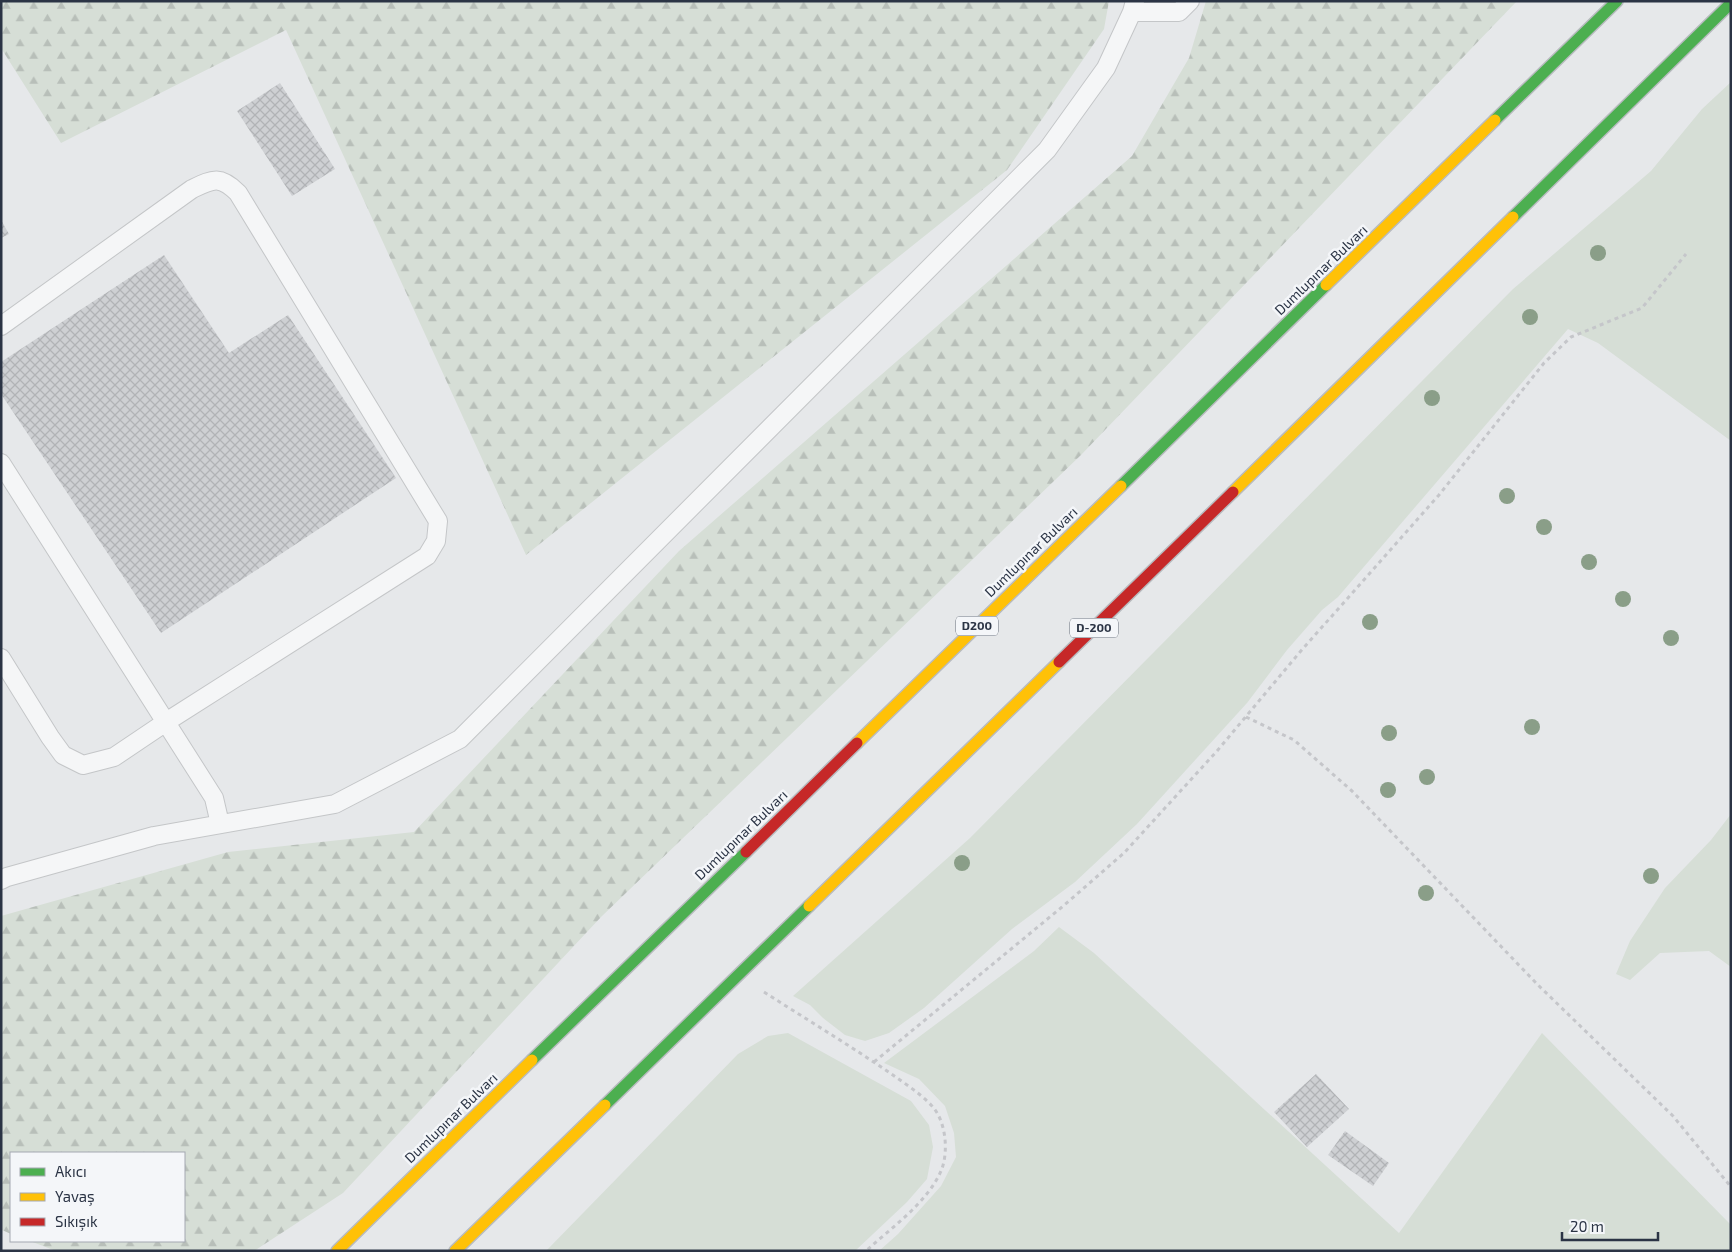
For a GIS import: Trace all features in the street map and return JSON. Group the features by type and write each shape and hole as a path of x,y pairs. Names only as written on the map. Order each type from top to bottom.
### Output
{"highway":[{"name":"Dumlupınar Bulvarı","path":"337,1251 1617,1"},
{"name":"D-200","path":"455,1251 1731,3"}],"lane":[{"path":"1,880 154,836 335,804 460,739 1048,150 1106,68 1134,7 1179,12 1190,1"},
{"path":"1,326 192,189 212,179 228,183 238,193 438,522 436,541 427,556 114,757 83,765 63,754 50,737 1,658"},
{"path":"1,463 214,798 220,824"}],"path":[{"path":"874,1062 1062,907 1124,853 1246,717 1300,652 1439,495 1544,363 1571,337 1642,308 1686,254"},
{"path":"1246,717 1294,740 1352,791 1538,984 1673,1116 1731,1187"},
{"path":"738,976 874,1062 932,1106 941,1120 946,1147 942,1170 927,1195 866,1251"}],"green space":[{"path":"1,1 1109,1 1104,29 1007,170 526,555 286,30 61,143 1,48"},
{"path":"1206,1 1517,1 1081,455 601,917 343,1193 254,1251 56,1251 33,1242 185,1242 185,1152 10,1152 10,1234 2,1230 1,916 228,852 414,832 679,551 1132,156 1189,58"},
{"path":"1731,82 1731,441 1598,343 1568,329 1338,597 1322,610 1287,650 1247,703 1137,824 1075,882 1012,929 924,1008 889,1033 865,1041 845,1035 810,1005 793,996 970,838 1513,289 1651,171 1702,109"},
{"path":"1731,814 1731,967 1709,951 1660,953 1630,980 1616,974 1630,941 1665,888 1711,840"},
{"path":"1059,927 1094,953 1399,1233 1542,1033 1731,1225 1731,1251 879,1251 898,1234 941,1186 956,1157 954,1133 945,1106 919,1079 884,1063 1034,951"},
{"path":"788,1033 911,1101 929,1125 933,1147 927,1179 907,1202 855,1251 546,1251 738,1054 768,1036"}],"building":[{"path":"280,83 335,169 292,196 237,111"},
{"path":"1,220 9,234 1,238"},
{"path":"164,255 229,353 288,315 396,478 161,633 1,394 1,362"},
{"path":"1316,1074 1349,1109 1307,1147 1274,1112"},
{"path":"1345,1131 1389,1163 1373,1186 1328,1155"}],"traffic: fast":[{"path":"1495,120 1617,1"},
{"path":"1513,217 1731,3"},
{"path":"1121,486 1326,285"},
{"path":"532,1060 746,852"},
{"path":"605,1105 809,906"}],"traffic: slow":[{"path":"1326,285 1495,120"},
{"path":"1233,492 1513,217"},
{"path":"857,743 1121,486"},
{"path":"809,906 1059,662"},
{"path":"337,1251 532,1060"},
{"path":"455,1251 605,1105"}],"traffic: jam":[{"path":"1059,662 1233,492"},
{"path":"746,852 857,743"}]}
